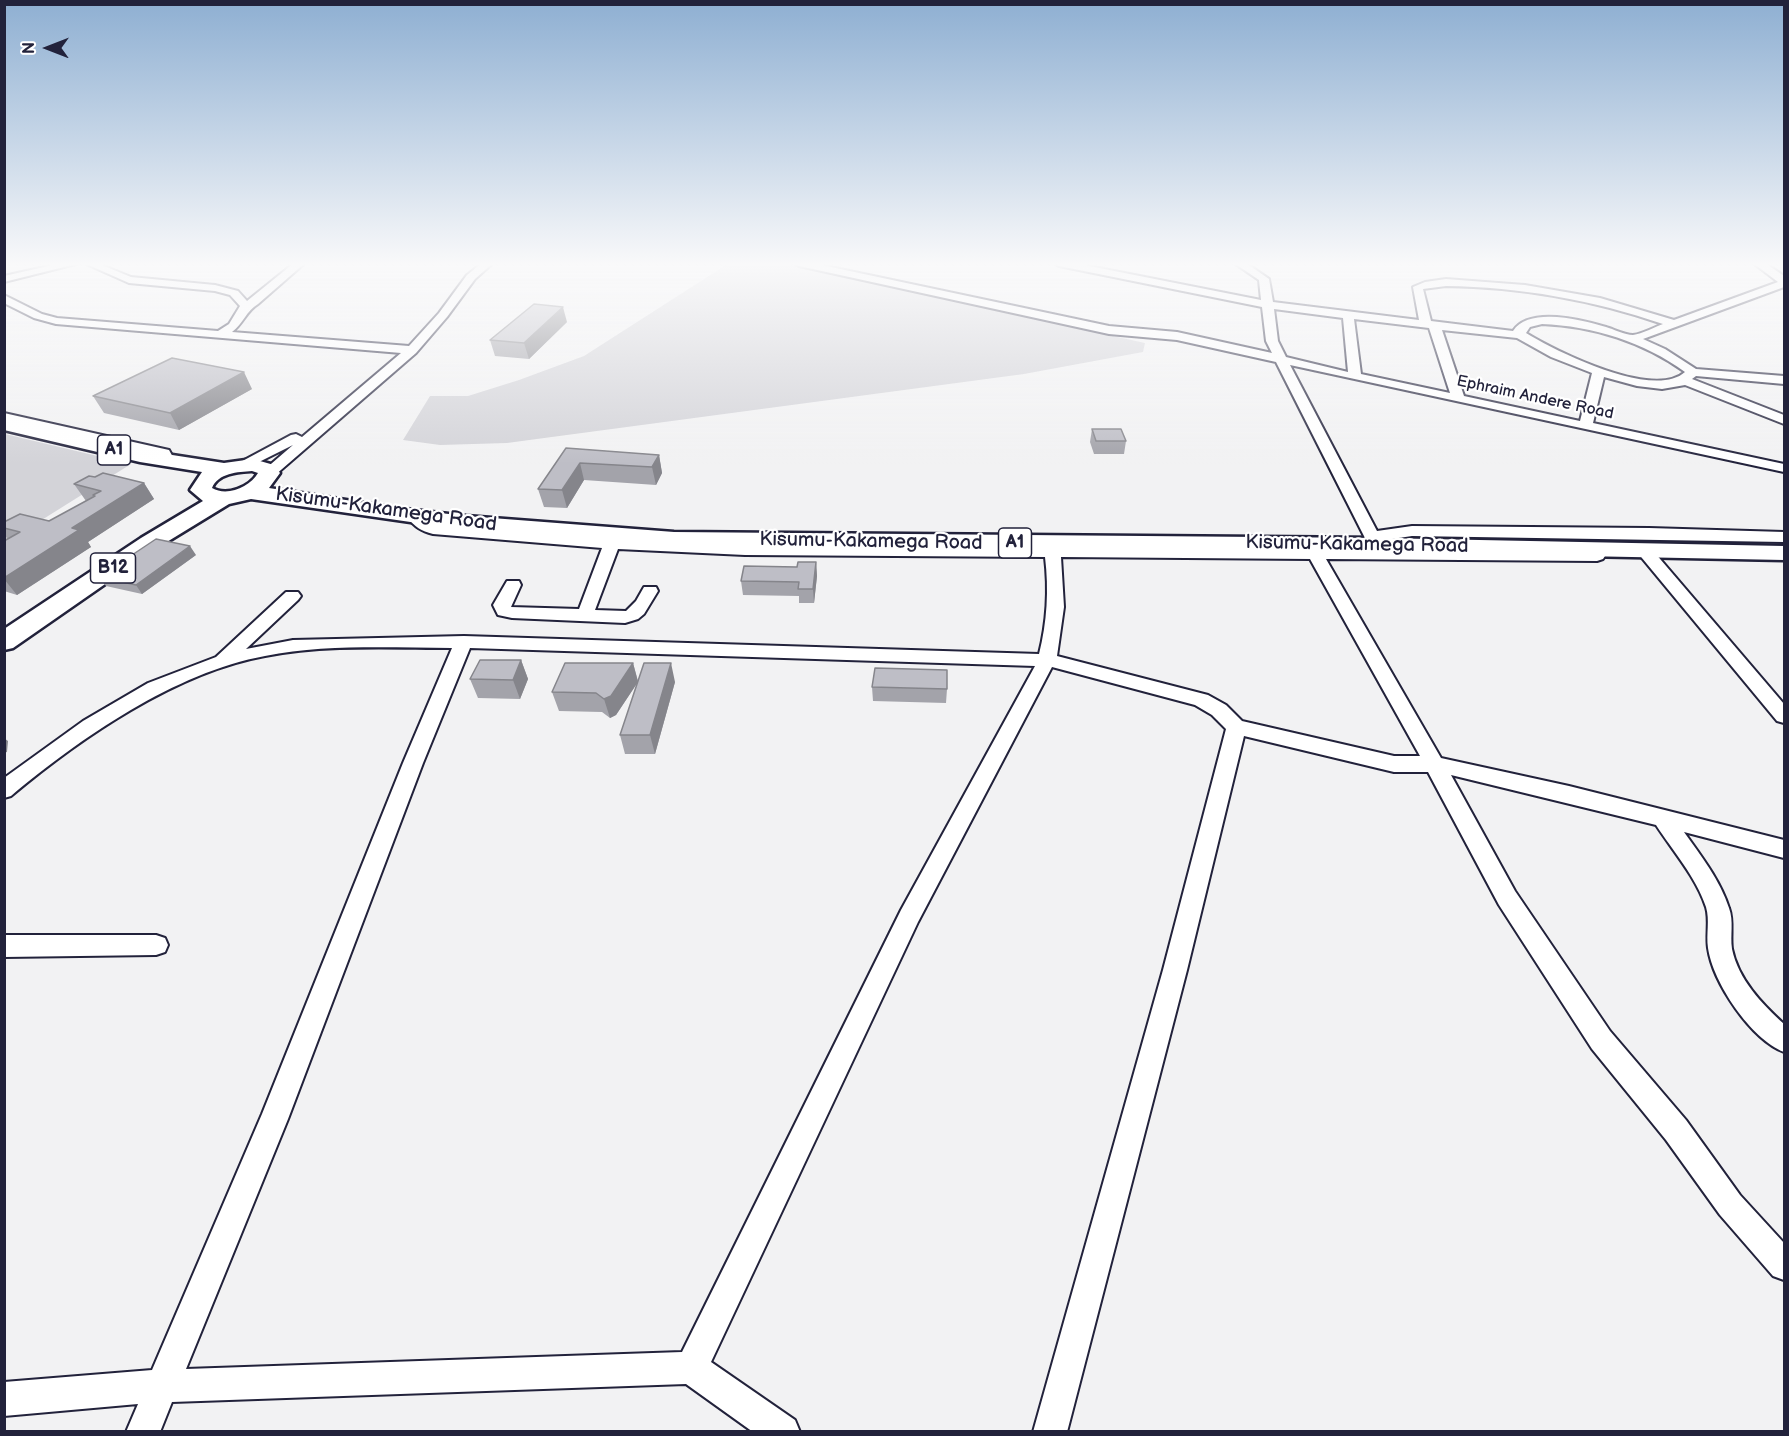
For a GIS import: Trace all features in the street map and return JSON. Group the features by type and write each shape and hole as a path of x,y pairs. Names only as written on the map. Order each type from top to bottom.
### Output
{"highway":[{"name":"A1","path":"4,424 168,461 233,467"},
{"name":"A1","path":"4,434 171,473 201,487"},
{"name":"Kisumu-Kakamega Road","path":"233,467 261,466 268,476 300,489 445,512 652,530 918,535 1372,537 1785,544"},
{"path":"201,487 210,476 233,467"},
{"path":"236,495 268,476"},
{"name":"Kisumu-Kakamega Road","path":"201,487 208,496 287,496 415,517 608,536 674,539 1785,553"},
{"name":"B12","path":"4,642 140,541 201,487"},
{"name":"B12","path":"4,623 140,541 236,495"}],"street":[{"path":"170,330 412,350"},
{"path":"221,334 227,330"},
{"path":"268,476 412,350 430,330"},
{"name":"Ephraim Andere Road","path":"1109,330 1193,339 1355,377 1785,468"},
{"path":"1269,330 1280,358 1372,537 1412,531 1785,537"},
{"path":"1350,330 1355,377"},
{"path":"1433,330 1446,356 1458,398"},
{"path":"1479,330 1520,335 1540,347 1599,372 1648,384 1670,385 1689,377 1785,380"},
{"path":"1519,330 1520,335"},
{"path":"1597,330 1630,340 1673,359 1689,377 1785,420"},
{"path":"1630,340 1655,330"},
{"path":"1586,426 1599,372"},
{"path":"233,467 297,438 362,392"},
{"path":"4,417 164,453 168,461"},
{"path":"415,517 423,526 433,529 612,544 745,550 1316,555 1645,553 1785,716"},
{"path":"940,543 968,552"},
{"path":"585,615 612,544"},
{"path":"691,1368 909,917 1047,660 1055,626 1057,584 1053,554"},
{"path":"1316,555 1388,679 1507,898 1577,1005 1601,1040 1676,1130 1730,1205 1785,1265"},
{"path":"513,585 502,605 504,611 512,613 629,618 636,615 642,608 650,591"},
{"path":"221,662 291,596"},
{"path":"143,1431 273,1119 413,763 464,642"},
{"path":"4,790 27,771 120,706 155,688 221,662 263,650 293,646 464,642 1047,660 1201,700 1219,710 1236,727 1394,764 1434,764 1569,794 1785,849"},
{"path":"1050,1431 1175,970 1236,727"},
{"path":"1663,818 1714,898 1722,918 1719,946 1724,965 1748,1005 1785,1040"},
{"path":"4,946 156,945"},
{"path":"4,1399 162,1386 691,1368 783,1431"}],"shaded area":[{"path":"625,330 1086,330 1145,343 1143,352 1024,374 507,443 440,445 403,440 430,396 468,396 584,356"},
{"path":"5,434 131,464 5,543"}],"building":[{"path":"502,330 538,330 524,343 490,340"},
{"path":"172,358 244,372 170,413 93,396"},
{"path":"1092,429 1121,429 1126,441 1096,441"},
{"path":"566,448 659,455 652,467 580,463 562,490 538,489"},
{"path":"103,473 144,483 72,528 79,530 4,578 4,541 20,532 4,528 4,522 20,514 49,521 101,491 74,484 89,476 95,477"},
{"path":"156,539 190,546 136,585 99,577"},
{"path":"798,562 816,562 813,589 798,589 799,582 741,581 744,566 797,567"},
{"path":"480,660 521,660 513,680 470,679"},
{"path":"565,663 633,663 611,696 604,699 596,693 552,692"},
{"path":"644,663 671,663 650,735 620,735"},
{"path":"875,668 947,670 947,689 872,687"}]}
